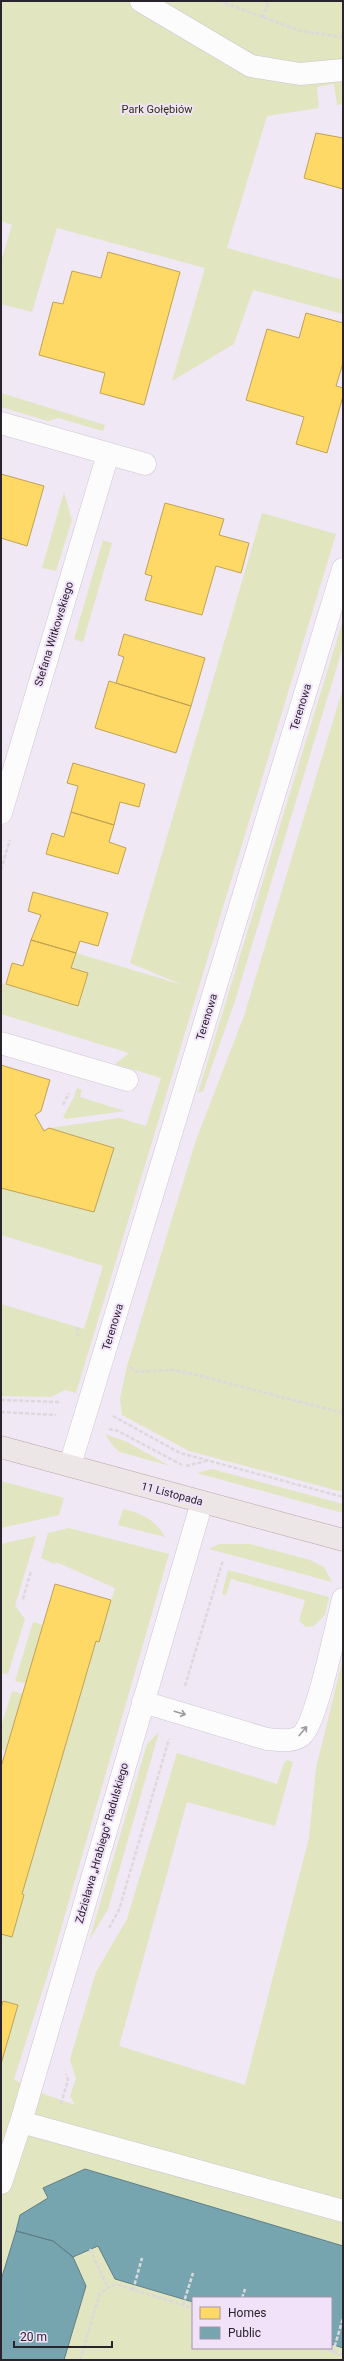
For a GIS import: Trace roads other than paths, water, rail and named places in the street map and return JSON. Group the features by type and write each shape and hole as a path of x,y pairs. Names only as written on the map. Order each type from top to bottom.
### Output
{"main road":[{"name":"11 Listopada","path":"1,1447 343,1540"}],"street":[{"path":"141,1 251,66 300,74 343,70"},
{"path":"1,423 145,464"},
{"name":"Stefana Witkowskiego","path":"1,813 108,454"},
{"name":"Terenowa","path":"70,1465 343,569"},
{"path":"1,1043 127,1080"},
{"name":"Zdzisława „Hrabiego” Radulskiego","path":"1,2183 21,2122 202,1502"},
{"path":"143,1702 267,1739 288,1740 302,1735 310,1723 343,1599"},
{"path":"21,2122 343,2211"}],"park label":[{"name":"Park Gołębiów","path":"157,109"}]}
